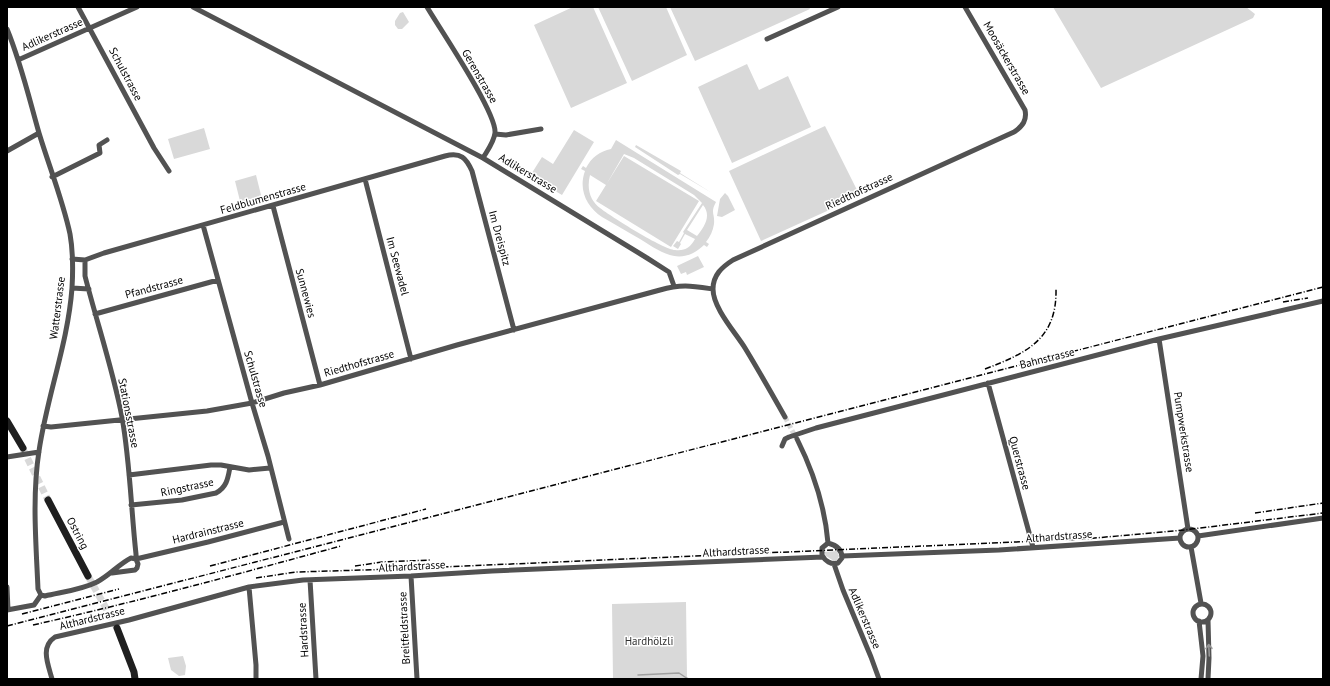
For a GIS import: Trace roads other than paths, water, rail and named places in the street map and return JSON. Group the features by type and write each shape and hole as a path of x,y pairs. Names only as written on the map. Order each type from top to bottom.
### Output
{"main road":[{"path":"7,421 23,448"},
{"name":"Ostring","path":"48,500 88,576"},
{"path":"117,628 134,675 140,679"}],"street":[{"name":"Schulstrasse","path":"78,7 154,148 169,171"},
{"name":"Adlikerstrasse","path":"18,60 137,7"},
{"name":"Adlikerstrasse","path":"193,7 483,158 669,272 674,286"},
{"name":"Gerenstrasse","path":"427,7 489,111 494,122 495,134"},
{"path":"767,40 838,7"},
{"name":"Moosäckerstrasse","path":"965,7 1025,110 1025,121"},
{"name":"Watterstrasse","path":"7,29 18,60 70,234 72,259 72,288 68,316 43,426 36,482 35,522 38,589 41,595"},
{"name":"Riedthofstrasse","path":"713,289 717,274 733,260 1014,132 1020,128 1025,121"},
{"path":"483,158 490,147 495,134 506,135 541,129"},
{"path":"7,151 39,133"},
{"path":"52,177 100,153 99,145 107,140"},
{"name":"Feldblumenstrasse","path":"72,259 85,260 104,253 445,156 459,155"},
{"name":"Im Dreispitz","path":"459,155 467,160 472,171 514,330"},
{"name":"Im Seewadel","path":"365,179 411,359"},
{"name":"Sunnewies","path":"273,206 320,384"},
{"name":"Schulstrasse","path":"203,225 268,456 289,539"},
{"name":"Stationsstrasse","path":"85,260 85,276 122,420 129,475 136,559"},
{"name":"Pfandstrasse","path":"95,314 218,280"},
{"path":"674,286 686,285 713,289 719,308 785,417"},
{"name":"Riedthofstrasse","path":"43,426 51,427 207,411 252,403 674,286"},
{"path":"72,288 89,289"},
{"name":"Bahnstrasse","path":"782,446 785,439 794,434 1159,339 1323,300"},
{"name":"Pumpwerkstrasse","path":"1159,339 1188,529"},
{"name":"Querstrasse","path":"988,383 1033,548"},
{"path":"797,439 804,452 816,485 824,516 828,543"},
{"path":"7,457 39,452"},
{"name":"Ringstrasse","path":"129,475 211,465 230,466 249,470 270,468"},
{"name":"Ringstrasse","path":"131,505 182,500 216,493 227,483 230,466"},
{"path":"1198,536 1323,518"},
{"name":"Hardrainstrasse","path":"41,595 45,596 87,586 112,573 126,560 131,558 136,559 284,522"},
{"path":"1188,529 1195,530 1198,536 1198,542 1191,547 1183,545 1180,538 1182,532 1188,529"},
{"name":"Althardstrasse","path":"842,556 1033,548 1180,538"},
{"path":"828,543 837,546 841,551 842,556 839,562 834,564 827,561 823,557 821,549 828,543"},
{"path":"1191,547 1201,603"},
{"name":"Althardstrasse","path":"52,679 46,651 50,640 55,637 129,620 249,587 310,580 823,557"},
{"name":"Hardrainstrasse","path":"112,573 135,570 138,564 136,559"},
{"name":"Adlikerstrasse","path":"834,564 842,590 879,679"},
{"name":"Breitfeldstrasse","path":"411,576 417,679"},
{"name":"Hardstrasse","path":"310,580 316,679"},
{"path":"7,587 7,610 34,605 41,595"},
{"path":"249,587 256,679"},
{"path":"1201,679 1203,656 1199,621 1194,617 1193,612 1196,606 1201,603 1208,605 1211,610 1211,616 1208,620 1208,679"},
{"path":"1199,621 1208,620"}],"waterway":[{"path":"638,675 679,673 688,679"}],"tunnel":[{"path":"785,417 796,438"},
{"path":"23,449 48,500"},
{"path":"88,576 117,628"}],"railway":[{"path":"7,626 1323,287"},
{"path":"985,369 1014,357 1037,342 1045,332 1051,320 1055,306 1056,289"},
{"path":"1283,302 1308,298"},
{"path":"1255,513 1323,503"},
{"path":"210,566 426,509"},
{"path":"256,578 296,572 397,569 1084,539 1184,530 1323,513"},
{"path":"33,625 149,597 341,546"},
{"path":"355,566 382,562 431,560"},
{"path":"22,614 119,589"}],"park label":[{"name":"Hardhölzli","path":"649,641"}]}
